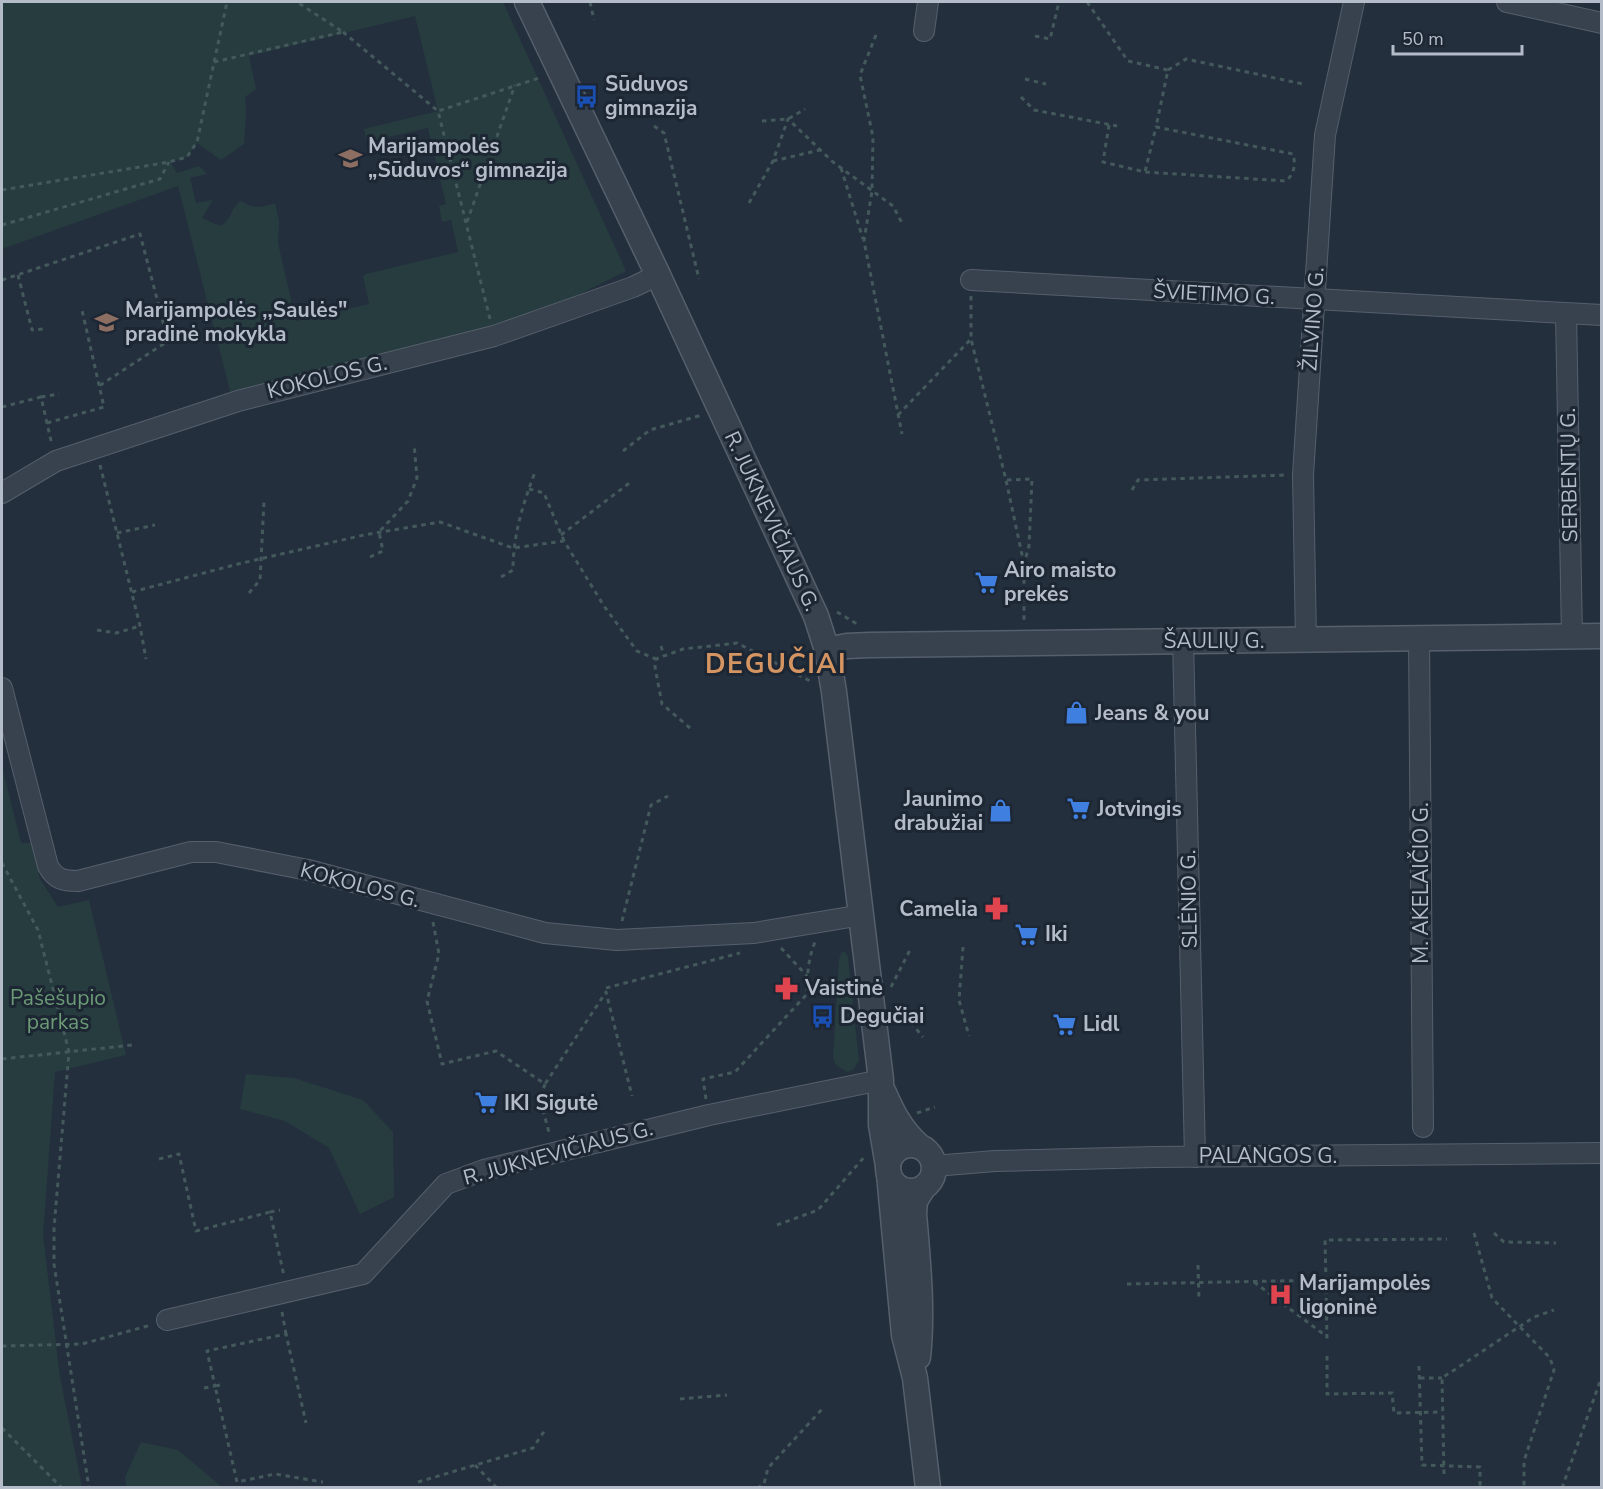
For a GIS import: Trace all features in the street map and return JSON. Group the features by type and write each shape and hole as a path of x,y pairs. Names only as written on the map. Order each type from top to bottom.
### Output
{"street":[{"name":"R. JUKNEVIČIAUS G.","path":"527,2 658,275 807,595 827,650 882,1084 881,1125 888,1170 904,1335 915,1378 928,1488"},
{"path":"924,31 928,2"},
{"name":"ŽILVINO G.","path":"1306,641 1302,475 1325,135 1354,2"},
{"path":"1507,2 1602,23"},
{"name":"KOKOLOS G.","path":"2,493 56,461 237,400 494,336 633,287 658,275"},
{"name":"ŠVIETIMO G.","path":"971,280 1602,315"},
{"name":"SERBENTŲ G.","path":"1566,313 1572,637"},
{"name":"ŠAULIŲ G.","path":"827,650 870,645 1602,636"},
{"name":"M. AKELAIČIO G.","path":"1419,639 1423,1127"},
{"name":"SLĖNIO G.","path":"1183,640 1195,1157"},
{"name":"KOKOLOS G.","path":"2,688 48,866 52,875 59,879 78,881 191,852 210,852 308,870 544,933 617,940 766,931 862,915"},
{"name":"R. JUKNEVIČIAUS G.","path":"168,1320 363,1274 446,1184 484,1170 709,1114 882,1084"},
{"name":"R. JUKNEVIČIAUS G.","path":"882,1084 898,1121 909,1137 919,1146"},
{"path":"910,1144 919,1146 930,1154 934,1166 932,1179 916,1191 902,1190 891,1180 888,1170 890,1158 895,1151 910,1144"},
{"name":"PALANGOS G.","path":"934,1166 995,1161 1195,1157 1602,1153"},
{"name":"R. JUKNEVIČIAUS G.","path":"915,1378 920,1333 920,1294 914,1214 915,1201 923,1188"}],"path":[{"path":"2,190 187,157 197,142 227,2"},
{"path":"297,2 343,32 438,111 494,336"},
{"path":"590,2 594,20"},
{"path":"1050,39 1059,2"},
{"path":"1087,2 1128,61 1168,70 1186,59 1304,84"},
{"path":"214,62 343,32"},
{"path":"864,241 872,191 873,136 860,75 876,35"},
{"path":"1035,36 1056,41"},
{"path":"1145,171 1168,70"},
{"path":"438,111 539,78 536,71"},
{"path":"1025,79 1046,84"},
{"path":"467,224 515,85"},
{"path":"1021,97 1034,110 1117,126"},
{"path":"762,121 788,119 805,109"},
{"path":"788,119 841,168 893,206 902,223"},
{"path":"750,203 773,161 788,119"},
{"path":"1109,125 1103,162 1145,171 1286,181 1292,175 1295,160 1293,154 1155,127"},
{"path":"654,126 664,133 699,279"},
{"path":"773,161 820,150"},
{"path":"2,225 160,179 169,162"},
{"path":"841,168 864,241 902,434"},
{"path":"2,280 140,234 168,341 99,386"},
{"path":"18,275 32,330 43,329"},
{"path":"971,280 971,339 1024,564 1025,643"},
{"path":"47,423 104,407 82,310"},
{"path":"898,415 971,339"},
{"path":"2,407 59,394"},
{"path":"41,397 56,461"},
{"path":"623,451 650,430 696,418 719,407"},
{"path":"379,532 408,501 417,478 414,444"},
{"path":"96,448 132,592 146,659"},
{"path":"501,577 513,570 513,548 522,507 535,472"},
{"path":"1132,490 1138,480 1302,475"},
{"path":"1006,480 1032,479 1029,546 1024,564"},
{"path":"561,535 632,482"},
{"path":"529,488 544,493 564,541 604,606 637,651 656,659 683,649 737,643 819,685"},
{"path":"249,593 260,580 264,501"},
{"path":"132,592 262,558 379,532 440,522 513,548 564,541"},
{"path":"117,533 155,525"},
{"path":"370,557 383,551 379,532"},
{"path":"98,630 116,633 140,626"},
{"path":"661,646 664,656"},
{"path":"656,659 655,667 662,704 690,728"},
{"path":"617,940 651,805 668,796"},
{"path":"2,863 38,930 69,1052 54,1228 54,1264 89,1488"},
{"path":"433,903 432,916 439,954 427,1001 442,1064 496,1051 545,1084"},
{"path":"709,1114 703,1079 735,1072 807,994 811,952 824,921"},
{"path":"766,931 807,976"},
{"path":"963,947 959,1000 969,1036"},
{"path":"888,991 911,948"},
{"path":"606,988 743,952"},
{"path":"554,1153 540,1099 545,1084 606,992 632,1096"},
{"path":"891,1013 913,1025 923,1037"},
{"path":"2,1059 132,1045"},
{"path":"777,1224 818,1210 872,1148"},
{"path":"159,1158 183,1153"},
{"path":"178,1154 196,1231 280,1210"},
{"path":"270,1212 283,1293 286,1334 306,1423"},
{"path":"1474,1233 1492,1298 1550,1358 1554,1370 1524,1461 1524,1488"},
{"path":"1494,1233 1504,1242 1556,1243"},
{"path":"1327,1343 1325,1240 1447,1239"},
{"path":"1198,1265 1199,1301"},
{"path":"1127,1284 1326,1280"},
{"path":"1254,1282 1326,1336"},
{"path":"1419,1378 1442,1378 1534,1317 1554,1310"},
{"path":"2,1346 67,1345 97,1341 168,1320"},
{"path":"286,1334 207,1351 237,1482 274,1474 323,1482"},
{"path":"1327,1356 1327,1394 1392,1393 1394,1413 1442,1412"},
{"path":"1419,1366 1422,1465 1480,1467 1480,1488"},
{"path":"1562,1488 1602,1376"},
{"path":"1442,1378 1444,1474"},
{"path":"204,1388 220,1385"},
{"path":"681,1399 727,1395"},
{"path":"757,1488 764,1484 768,1468 823,1408"},
{"path":"2,1428 62,1488"},
{"path":"417,1482 533,1448 545,1430"},
{"path":"230,1449 235,1447"},
{"path":"475,1465 497,1488"}],"green space":[{"path":"2,2 503,2 626,271 504,332 231,395 178,186 2,249","holes":["415,16 438,111 364,129 367,142 428,128 446,204 439,206 442,222 451,220 458,252 366,274 363,276 369,304 296,321 278,243 279,221 275,203 258,207 241,201 227,221 220,226 202,218 213,200 196,203 190,178 207,174 199,166 177,173 170,162 187,157 197,143 221,160 244,144 245,97 256,89 249,56"]},
{"name":"Pašešupio parkas","path":"2,767 21,843 31,843 40,879 58,907 89,900 126,1055 55,1072 43,1235 60,1377 82,1487 2,1487"},
{"path":"844,951 848,957 859,1061 853,1070 847,1072 836,1065 833,1058 839,960"},
{"path":"246,1074 294,1078 363,1100 393,1132 394,1197 360,1214 329,1148 285,1121 240,1109"},
{"path":"141,1442 178,1450 222,1487 126,1487 125,1477"}],"place":[{"name":"Sūduvos gimnazija","path":"587,96"},
{"name":"Marijampolės „Sūduvos“ gimnazija","path":"350,158"},
{"name":"Marijampolės ,,Saulės\" pradinė mokykla","path":"107,322"},
{"name":"Airo maisto prekės","path":"986,582"},
{"name":"Jeans & you","path":"1077,713"},
{"name":"Jotvingis","path":"1079,809"},
{"name":"Jaunimo drabužiai","path":"1001,811"},
{"name":"Camelia","path":"996,909"},
{"name":"Iki","path":"1027,934"},
{"name":"Vaistinė","path":"787,988"},
{"name":"Degučiai","path":"822,1016"},
{"name":"Lidl","path":"1065,1024"},
{"name":"IKI Sigutė","path":"486,1103"},
{"name":"Marijampolės ligoninė","path":"1281,1295"}],"district":[{"name":"DEGUČIAI","path":"776,664"}]}
